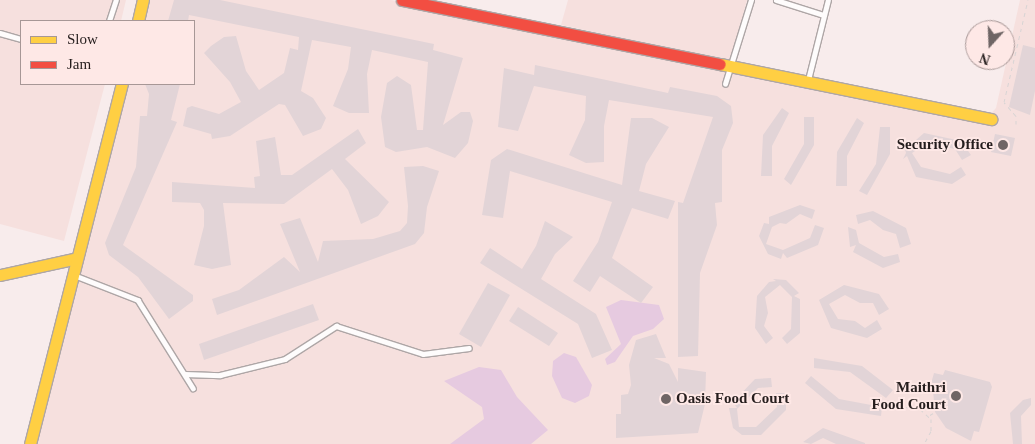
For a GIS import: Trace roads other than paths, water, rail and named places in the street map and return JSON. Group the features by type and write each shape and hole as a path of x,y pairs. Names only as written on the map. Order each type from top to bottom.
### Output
{"street":[{"path":"138,20 144,0"},
{"path":"402,0 808,80 991,119"},
{"path":"30,444 122,85"},
{"path":"0,275 77,258"}],"lane":[{"path":"109,20 116,0"},
{"path":"725,84 733,66 751,0"},
{"path":"776,0 824,15"},
{"path":"808,80 828,0"},
{"path":"0,33 20,39"},
{"path":"73,275 138,300 193,388"},
{"path":"184,374 220,375 286,359 336,326 423,354 469,348"}],"place":[{"name":"Security Office","path":"1003,145"},
{"name":"Maithri Food Court","path":"956,396"},
{"name":"Oasis Food Court","path":"666,399"}]}
